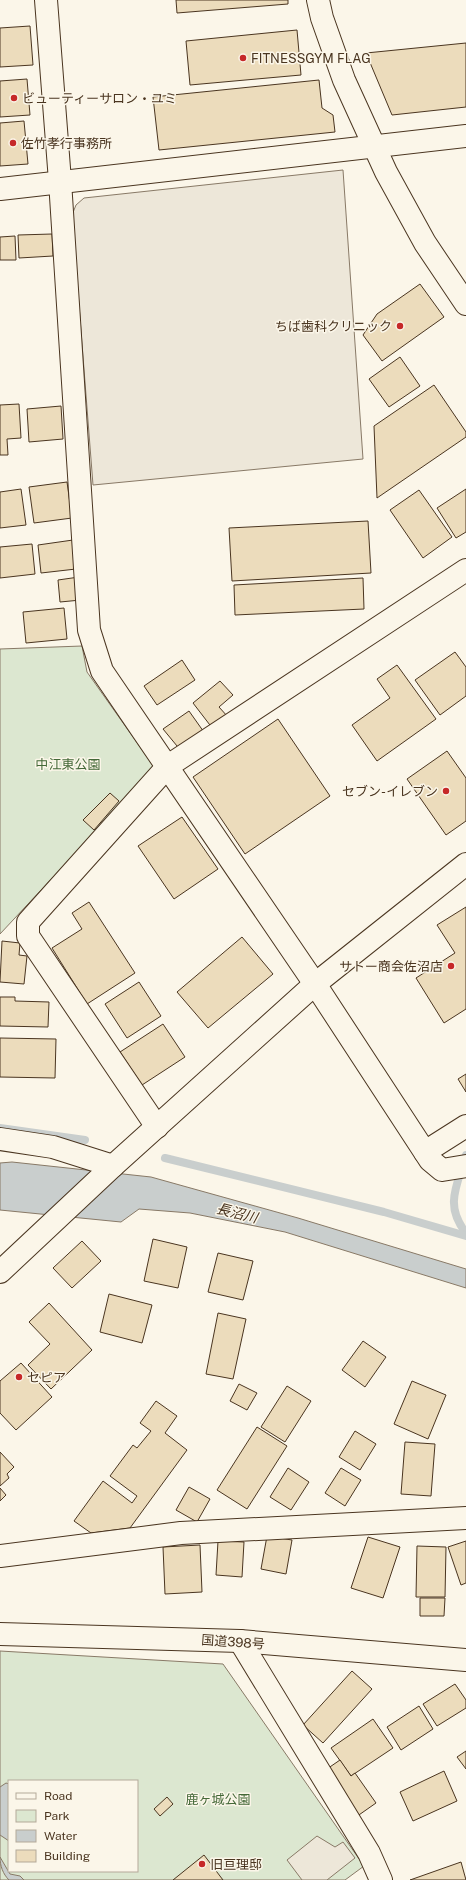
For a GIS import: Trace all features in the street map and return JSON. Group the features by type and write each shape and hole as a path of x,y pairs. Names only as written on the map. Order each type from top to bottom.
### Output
{"main road":[{"path":"46,0 60,181 88,630 102,671 315,984 430,1160 442,1170 466,1166"},
{"path":"318,0 322,18 344,80 374,147 398,196 425,243 466,304"},
{"path":"0,189 466,136"},
{"path":"156,1127 28,936 28,922 168,766 466,570"},
{"path":"0,1272 113,1166 315,984 466,864"},
{"path":"425,1152 466,1126"},
{"path":"0,1139 53,1146 113,1166"},
{"path":"0,1556 181,1533 466,1518"},
{"name":"国道398号","path":"0,1634 240,1642 466,1660"},
{"path":"240,1642 365,1846 381,1880"}],"green space":[{"name":"中江東公園","path":"82,646 87,672 155,768 0,934 0,649"},
{"name":"鹿ヶ城公園","path":"0,1651 223,1664 364,1866 345,1880 0,1880"}],"shaded area":[{"path":"343,170 363,459 93,485 72,215 76,205 84,198"},
{"path":"317,1836 335,1847 343,1842 355,1858 327,1880 302,1880 287,1860"}],"water":[{"name":"長沼川","path":"12,1162 151,1177 298,1218 466,1269 466,1288 285,1232 190,1213 139,1209 121,1222 0,1210 0,1163"},
{"path":"6,1783 8,1784 8,1840 0,1835 0,1787"},
{"path":"0,1857 10,1874 20,1876 24,1880 9,1880 2,1870"}],"building":[{"path":"176,0 288,0 288,4 177,13"},
{"path":"30,26 33,65 0,67 0,28"},
{"name":"FITNESSGYM FLAG","path":"297,30 301,75 190,85 186,41"},
{"path":"466,43 466,107 392,115 366,53"},
{"name":"ビューティーサロン・ユミ","path":"27,79 30,115 0,117 0,81"},
{"path":"319,80 322,108 333,115 335,132 159,150 153,97"},
{"name":"佐竹孝行事務所","path":"24,121 28,164 0,166 0,123"},
{"path":"52,234 53,256 19,258 18,235"},
{"path":"15,236 16,260 0,260 0,237"},
{"name":"ちば歯科クリニック","path":"420,284 444,317 382,361 363,335 377,314"},
{"path":"400,357 420,386 389,407 369,379"},
{"path":"434,385 466,432 466,437 377,498 374,426"},
{"path":"19,404 21,438 7,439 8,455 0,455 0,405"},
{"path":"61,406 63,439 29,442 27,409"},
{"path":"67,482 72,518 34,523 29,487"},
{"path":"21,489 26,525 0,528 0,492"},
{"path":"466,489 466,532 456,538 437,508"},
{"path":"419,490 452,537 423,558 390,510"},
{"path":"368,521 371,573 232,581 229,528"},
{"path":"73,540 76,569 41,573 38,545"},
{"path":"32,544 35,574 0,578 0,547"},
{"path":"79,577 81,600 60,602 58,580"},
{"path":"363,578 364,609 235,615 234,585"},
{"path":"64,608 67,639 26,643 23,612"},
{"path":"455,652 466,667 466,696 440,715 415,680"},
{"path":"182,660 195,680 157,705 144,686"},
{"path":"397,665 436,719 377,761 352,725 390,698 377,679"},
{"path":"220,681 233,695 219,707 228,717 213,729 193,703"},
{"path":"189,711 206,735 182,752 163,729"},
{"path":"278,719 330,796 245,854 193,777"},
{"path":"447,751 466,778 466,821 446,835 407,779"},
{"path":"110,793 119,801 94,830 83,820"},
{"path":"182,817 218,869 174,899 138,846"},
{"path":"89,902 135,973 87,1004 52,948 82,929 72,913"},
{"name":"サトー商会佐沼店","path":"466,907 466,1009 444,1023 416,978 455,953 437,925"},
{"path":"242,937 273,974 208,1028 177,992"},
{"path":"2,941 20,943 19,955 27,956 24,984 0,982"},
{"path":"139,982 161,1016 127,1038 105,1004"},
{"path":"0,997 15,997 15,1001 49,1002 48,1027 0,1026"},
{"path":"163,1024 185,1057 142,1085 120,1052"},
{"path":"0,1038 56,1039 55,1078 0,1077"},
{"path":"466,1074 466,1092 458,1079"},
{"path":"153,1239 187,1247 178,1288 144,1281"},
{"path":"82,1241 101,1261 72,1288 53,1268"},
{"path":"218,1253 253,1261 243,1300 208,1292"},
{"path":"109,1294 152,1305 142,1343 100,1332"},
{"path":"49,1303 92,1350 51,1389 28,1365 50,1344 29,1322"},
{"path":"218,1313 246,1319 233,1379 206,1374"},
{"path":"363,1341 386,1357 365,1387 342,1370"},
{"path":"21,1363 52,1397 16,1430 0,1413 0,1381"},
{"path":"412,1381 446,1395 428,1439 394,1424"},
{"path":"239,1384 257,1393 247,1410 230,1401"},
{"path":"287,1386 311,1401 285,1442 261,1427"},
{"path":"156,1401 177,1416 165,1433 187,1450 130,1528 91,1533 74,1521 103,1481 132,1503 137,1496 110,1476 133,1445 137,1448 151,1431 140,1423"},
{"path":"257,1427 287,1446 247,1509 217,1490"},
{"path":"355,1431 376,1444 360,1470 339,1457"},
{"path":"405,1442 435,1444 431,1496 401,1494"},
{"path":"0,1452 14,1467 7,1474 9,1478 0,1486"},
{"path":"288,1468 309,1482 291,1510 270,1497"},
{"path":"341,1468 361,1480 345,1506 325,1493"},
{"path":"189,1487 210,1499 197,1522 176,1510"},
{"path":"0,1488 6,1495 0,1501"},
{"path":"267,1536 292,1540 286,1574 261,1569"},
{"path":"368,1537 400,1547 383,1598 351,1588"},
{"path":"218,1541 244,1542 242,1577 216,1575"},
{"path":"466,1541 466,1583 461,1585 448,1547"},
{"path":"200,1545 202,1592 165,1594 163,1547"},
{"path":"417,1546 446,1547 445,1597 416,1597"},
{"path":"420,1598 445,1598 444,1616 420,1616"},
{"path":"352,1671 372,1689 323,1743 303,1725"},
{"path":"455,1684 466,1700 466,1708 437,1726 423,1704"},
{"path":"419,1706 433,1729 401,1750 387,1727"},
{"path":"373,1719 393,1748 351,1776 331,1748"},
{"path":"466,1751 466,1769 457,1757"},
{"path":"340,1760 351,1776 355,1773 376,1803 356,1817 324,1771"},
{"path":"444,1771 457,1801 413,1821 400,1792"},
{"path":"167,1797 173,1804 160,1816 154,1809"},
{"name":"旧亘理邸","path":"204,1855 223,1880 173,1880"},
{"path":"461,1862 466,1880 410,1880"}],"waterway":[{"path":"0,1128 85,1140"},
{"path":"466,1155 454,1195 455,1213 459,1223 466,1233"},
{"path":"165,1158 384,1212 466,1236"}],"place":[{"name":"FITNESSGYM FLAG","path":"243,58"},
{"name":"ビューティーサロン・ユミ","path":"14,98"},
{"name":"佐竹孝行事務所","path":"13,143"},
{"name":"ちば歯科クリニック","path":"400,326"},
{"name":"セブン-イレブン","path":"446,791"},
{"name":"サトー商会佐沼店","path":"451,966"},
{"name":"セピア","path":"19,1377"},
{"name":"旧亘理邸","path":"202,1864"}]}
